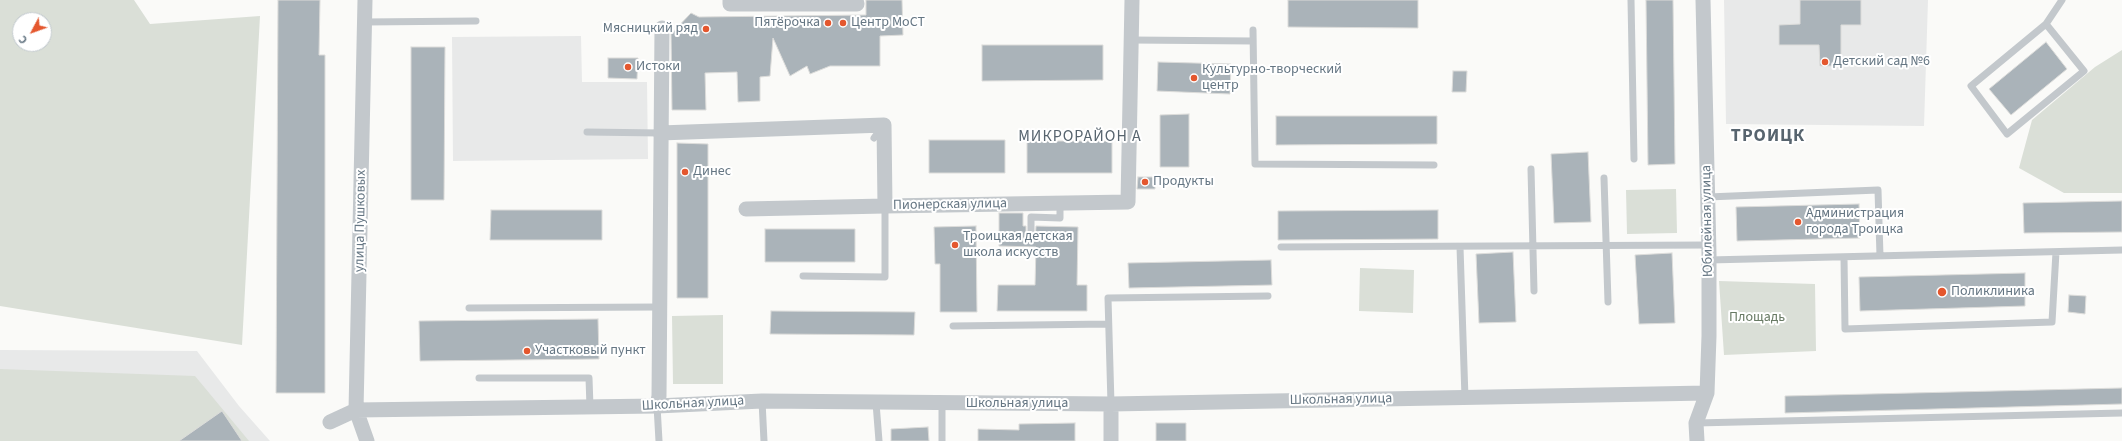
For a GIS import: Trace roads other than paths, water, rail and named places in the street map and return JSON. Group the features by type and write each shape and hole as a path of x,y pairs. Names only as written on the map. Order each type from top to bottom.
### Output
{"street":[{"name":"улица Пушковых","path":"365,0 356,410 367,441"},
{"path":"730,0 730,4 857,4 856,0"},
{"path":"1131,40 1132,0"},
{"name":"Юбилейная улица","path":"1697,441 1696,422 1707,393 1709,260 1703,0"},
{"path":"657,406 659,396 662,28"},
{"name":"Пионерская улица","path":"884,125 885,206 1128,202 1131,40"},
{"path":"660,133 884,125"},
{"path":"746,209 885,206"},
{"name":"Школьная улица","path":"330,422 356,410 657,406 762,401 942,404 1112,404 1707,393"},
{"path":"1111,441 1112,404"}],"lane":[{"path":"1632,0 1634,159"},
{"path":"2046,24 2084,72 2007,134 1971,86 2046,24 2062,0"},
{"path":"365,22 476,21"},
{"path":"1253,30 1255,164 1434,165"},
{"path":"1131,40 1253,41"},
{"path":"874,138 884,125"},
{"path":"587,132 660,133"},
{"path":"1530,169 1534,291"},
{"path":"1604,178 1608,302"},
{"path":"1708,197 1878,190 1880,256"},
{"path":"1031,239 1031,217 1060,218 1060,203"},
{"path":"803,276 885,277 885,206"},
{"path":"1281,247 1709,245"},
{"path":"1460,247 1465,398"},
{"path":"1709,260 2122,250"},
{"path":"1844,257 1845,329 2052,322 2056,252"},
{"path":"1112,404 1108,298 1268,296"},
{"path":"469,308 659,307"},
{"path":"953,326 1108,324"},
{"path":"479,378 588,378 590,407"},
{"path":"762,401 764,441"},
{"path":"876,403 879,441"},
{"path":"942,404 942,441"},
{"path":"657,406 659,441"},
{"path":"1696,422 2122,413"}],"place":[{"name":"Пятёрочка","path":"828,23"},
{"name":"Центр МоСТ","path":"843,23"},
{"name":"Мясницкий ряд","path":"706,29"},
{"name":"Детский сад №6","path":"1825,62"},
{"name":"Истоки","path":"628,67"},
{"name":"Культурно-творческий центр","path":"1194,78"},
{"name":"Динес","path":"685,172"},
{"name":"Продукты","path":"1145,182"},
{"name":"Администрация города Троицка","path":"1798,222"},
{"name":"Троицкая детская школа искусств","path":"955,245"},
{"name":"Поликлиника","path":"1942,292"},
{"name":"Участковый пункт","path":"527,351"}],"district":[{"name":"МИКРОРАЙОН А","path":"1080,137"},
{"name":"ТРОИЦК","path":"1768,137"}],"park label":[{"name":"Площадь","path":"1757,318"}]}
